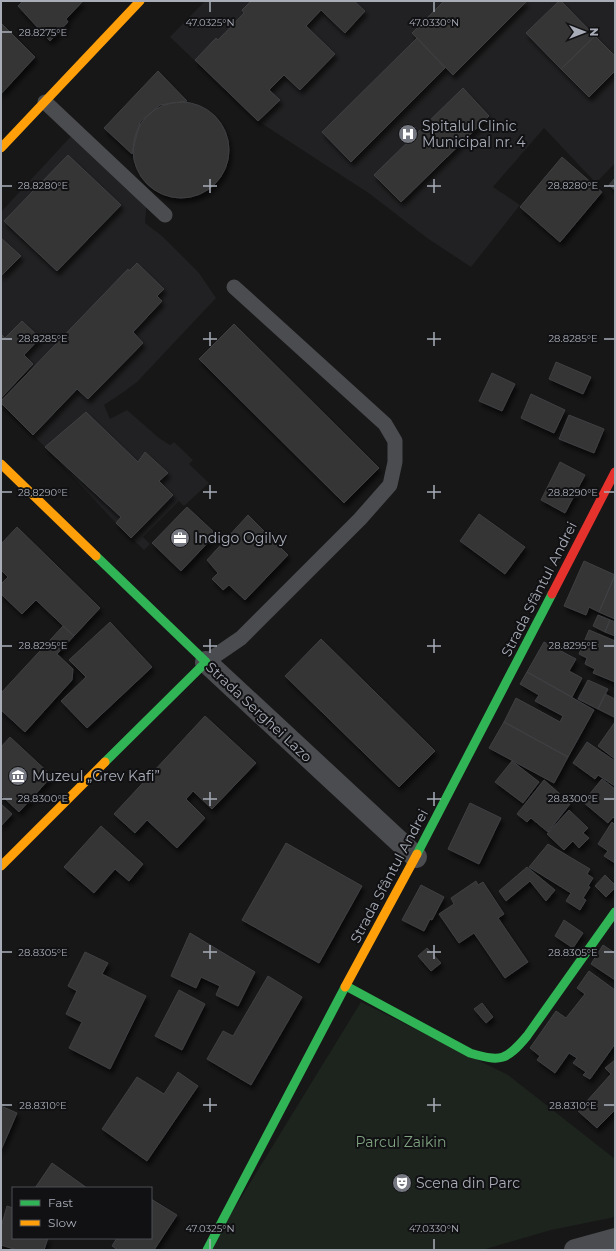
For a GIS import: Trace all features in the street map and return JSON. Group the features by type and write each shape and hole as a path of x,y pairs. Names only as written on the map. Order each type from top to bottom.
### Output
{"street":[{"path":"1,148 140,1"},
{"name":"Strada Serghei Lazo","path":"1,464 206,662 416,857"},
{"name":"Strada Sfântul Andrei","path":"207,1250 346,986 416,857 615,472"},
{"path":"1,866 206,662"},
{"path":"346,986 470,1053 499,1060 513,1052 527,1036 615,912"},
{"path":"575,1250 615,1240"}],"lane":[{"path":"45,102 165,215"},
{"path":"206,662 241,638 360,519 390,484 394,462 394,441 385,424 234,287"}],"shaded area":[{"name":"Spitalul Clinic Municipal nr. 4","path":"205,1 615,1 615,163 596,183 544,128 493,187 520,205 471,267 427,238 370,194 258,121 170,37"},
{"path":"74,133 147,198 145,223 162,236 199,273 216,298 137,382 104,405 110,419 127,410 159,438 170,445 174,442 193,460 189,464 209,483 184,506 179,501 143,537 150,544 144,550 116,523 45,447 1,403 1,212"}],"green space":[{"name":"Parcul Zaikin","path":"361,1002 508,1075 615,1159 615,1217 551,1230 482,1250 209,1250"}],"building":[{"path":"23,1 83,1 66,19 68,22 50,41 18,6"},
{"path":"251,1 354,1 365,11 345,33 321,10 306,26 335,54 300,90 284,75 269,90 280,100 258,121 195,60 216,38 218,40 244,13 242,10"},
{"path":"444,1 527,1 453,75 412,33"},
{"path":"559,1 561,1 595,36 561,69 526,33"},
{"path":"1,23 35,57 1,94"},
{"path":"595,36 615,56 615,71 589,97 561,69"},
{"path":"417,38 445,68 351,162 322,132"},
{"path":"158,71 187,101 160,105 140,122 132,154 104,128"},
{"path":"463,88 489,116 401,202 374,175"},
{"path":"181,102 199,106 208,110 215,116 221,123 225,132 229,150 225,168 221,177 215,184 208,190 199,194 181,198 163,194 154,190 147,184 141,177 137,168 133,150 137,132 141,123 147,116 154,110 163,106"},
{"path":"68,155 121,205 57,271 4,221"},
{"path":"562,157 602,192 560,242 520,207"},
{"path":"615,178 615,190 609,185"},
{"path":"1,238 21,256 1,276"},
{"path":"137,263 164,289 157,296 162,301 133,332 143,343 88,399 77,389 33,435 1,403 1,401 128,269 129,271"},
{"path":"22,321 40,338 24,355 33,364 1,398 1,334 5,338"},
{"path":"234,324 379,468 344,503 199,359"},
{"path":"556,362 591,377 583,394 549,379"},
{"path":"492,373 515,384 502,411 479,401"},
{"path":"531,394 565,410 554,433 521,418"},
{"path":"86,412 138,462 145,452 168,473 159,481 173,495 131,538 116,523 121,517 45,447"},
{"path":"569,415 604,429 594,453 559,439"},
{"path":"560,462 585,475 565,513 541,500"},
{"path":"187,507 216,534 181,571 152,543"},
{"path":"479,514 525,547 505,574 460,541"},
{"path":"248,515 288,555 245,600 229,585 223,590 212,579 218,573 207,560"},
{"path":"17,527 100,608 74,636 36,600 22,614 1,594 1,584 8,577 1,570 1,544"},
{"path":"584,561 615,575 599,612 589,607 586,615 564,606"},
{"path":"615,575 615,619 599,612"},
{"path":"598,615 610,620 605,632 593,626"},
{"path":"610,620 615,622 615,636 605,632"},
{"path":"110,622 152,667 87,728 61,701 86,677 69,660"},
{"path":"63,626 74,636 57,654 73,669 72,680 25,732 1,710 1,693"},
{"path":"589,630 615,641 615,682 593,673 595,669 585,664 587,658 579,654"},
{"path":"321,639 435,751 399,787 285,676"},
{"path":"544,642 576,659 569,671 582,678 572,697 527,672"},
{"path":"527,672 594,710 568,757 504,722 516,698 560,722 563,716 535,701 539,695 520,684"},
{"path":"588,680 608,689 598,709 578,699"},
{"path":"605,694 615,699 614,717 598,709"},
{"path":"205,716 256,763 212,809 193,791 186,799 205,818 177,848 147,820 135,833 114,814"},
{"path":"504,722 568,757 554,783 489,748"},
{"path":"615,722 615,759 598,746"},
{"path":"10,737 52,776 19,812 1,795 1,747"},
{"path":"587,742 615,761 615,786 598,775 595,779 573,763"},
{"path":"512,761 539,782 523,803 495,782"},
{"path":"602,779 615,789 615,819 613,817 608,823 583,802"},
{"path":"544,780 570,804 548,832 531,818 527,822 517,814"},
{"path":"470,803 501,818 479,864 448,849"},
{"path":"1,804 12,814 1,826"},
{"path":"569,810 588,828 583,833 589,838 579,848 573,841 564,850 547,834"},
{"path":"612,822 615,825 615,863 604,856 608,851 598,844"},
{"path":"101,826 143,864 129,881 115,869 94,893 64,867"},
{"path":"286,843 362,886 319,963 242,920"},
{"path":"548,844 590,869 587,874 593,878 588,886 590,887 583,898 586,900 580,910 566,901 571,893 529,867"},
{"path":"527,867 555,890 546,901 530,881 506,901 499,891"},
{"path":"605,875 615,885 615,888 606,897 595,886"},
{"path":"476,881 478,885 483,882 504,914 498,918 528,962 505,978 474,933 459,943 439,914 454,904 451,898"},
{"path":"421,885 444,897 432,920 430,919 424,931 402,920"},
{"path":"564,920 583,933 573,948 555,936"},
{"path":"190,933 255,972 238,1006 216,995 220,986 201,977 196,988 171,976"},
{"path":"603,945 615,953 615,980 591,964"},
{"path":"427,948 441,963 431,971 418,956"},
{"path":"85,952 108,963 102,974 146,996 110,1069 69,1048 82,1022 66,1014 77,991 68,986"},
{"path":"589,971 615,990 615,1044 590,1079 583,1075 586,1072 573,1063 577,1058 569,1053 555,1073 537,1060 540,1056 530,1048 556,1011 566,1018 585,994 577,988"},
{"path":"268,976 302,997 251,1085 207,1059 223,1031 233,1036"},
{"path":"179,990 205,1004 182,1050 155,1036"},
{"path":"482,1003 493,1017 486,1023 474,1009"},
{"path":"615,1060 615,1110 597,1128 578,1111 611,1074 605,1068"},
{"path":"178,1072 198,1086 147,1161 102,1129 137,1077 164,1094"},
{"path":"1,1106 17,1113 1,1150"},
{"path":"52,1163 86,1187 36,1187"},
{"path":"152,1200 177,1215 154,1250 118,1250 112,1246 116,1239 152,1239"},
{"path":"7,1206 12,1208 12,1239 48,1239 44,1250 17,1250 1,1245 1,1227"}],"traffic: fast":[{"path":"96,556 206,662 105,762"},
{"path":"417,854 552,594"},
{"path":"346,986 470,1053 489,1058 502,1057 508,1055 514,1050 527,1036 615,912"},
{"path":"207,1250 345,987"}],"traffic: slow":[{"path":"1,148 140,1"},
{"path":"1,464 96,556"},
{"path":"1,866 105,762"},
{"path":"345,987 417,854"}],"traffic: jam":[{"path":"552,594 615,472"}],"place":[{"name":"Spitalul Clinic Municipal nr. 4","path":"408,134"},
{"name":"Indigo Ogilvy","path":"180,538"},
{"name":"Muzeul „Grev Kafi”","path":"18,776"},
{"name":"Scena din Parc","path":"402,1183"}]}
